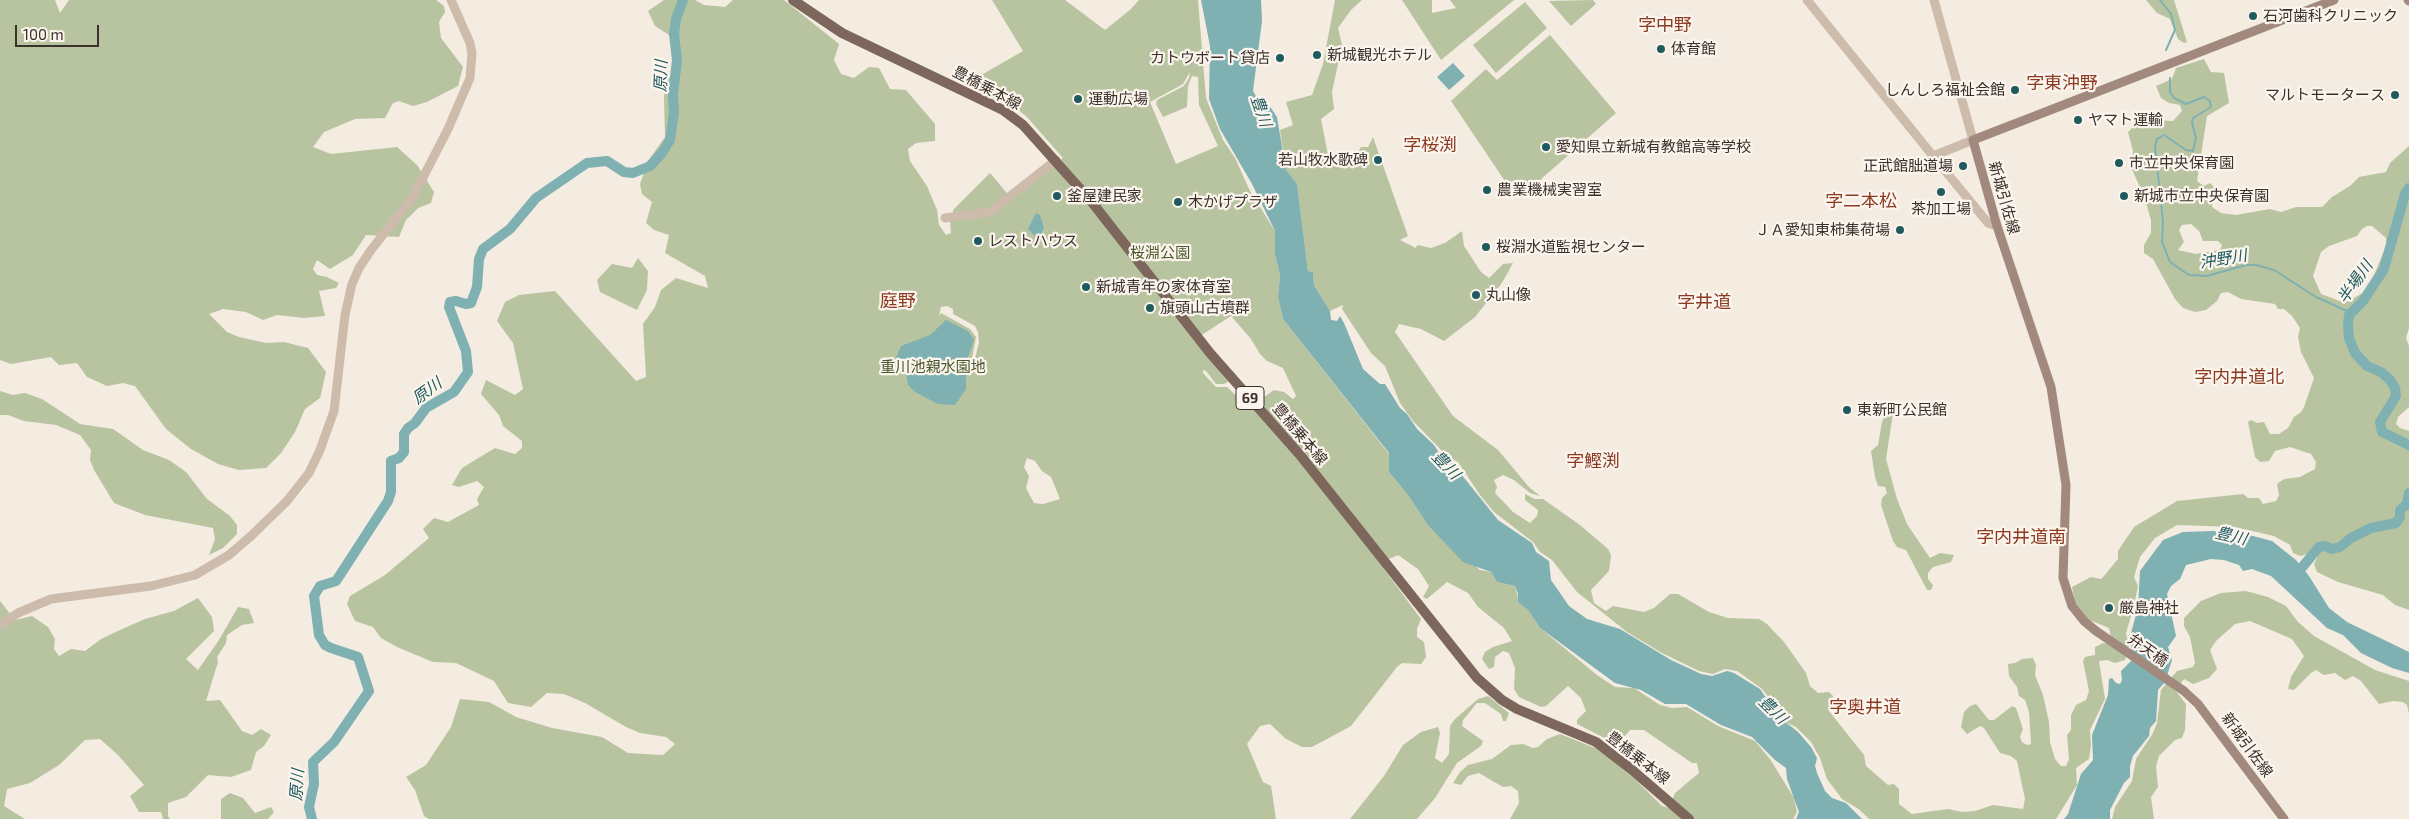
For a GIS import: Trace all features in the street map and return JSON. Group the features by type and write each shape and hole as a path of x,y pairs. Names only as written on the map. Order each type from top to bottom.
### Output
{"main road":[{"name":"豊橋乗本線","path":"793,0 842,33 1003,110 1023,125 1091,201 1210,353 1300,455 1477,678 1502,700 1517,709 1573,732 1607,750 1689,819"},
{"path":"1973,140 2334,0"},
{"name":"新城引佐線","path":"1973,140 1997,226 2048,375 2054,399 2066,485 2063,578 2072,606 2084,621 2096,631"},
{"name":"弁天橋","path":"2096,631 2184,691"},
{"name":"新城引佐線","path":"2184,691 2215,724 2284,819"}],"street":[{"path":"0,625 18,613 50,599 174,582 211,567 229,555 258,529 287,501 309,473 320,450 334,410 344,315 352,284 359,268 371,250 413,197 448,129 470,78 472,53 451,0"},
{"path":"1807,0 1988,223 1997,226"},
{"path":"1933,156 1973,140 1934,0"},
{"path":"944,218 990,212 1056,160"}],"green space":[{"path":"0,0 55,0 60,13 69,0 436,0 444,6 445,12 439,22 441,38 463,67 458,86 427,102 413,106 399,101 393,103 385,118 355,119 324,132 313,147 331,154 397,147 417,165 434,192 431,203 418,208 406,220 399,237 366,235 353,255 330,269 317,260 313,269 317,275 327,277 339,283 336,288 319,291 325,316 304,318 277,315 263,320 246,312 223,309 209,314 227,332 239,337 266,343 284,342 308,348 326,372 320,398 305,409 295,432 281,453 266,468 239,470 218,464 191,449 166,429 135,386 123,383 107,386 87,377 77,363 59,365 51,357 11,364 0,360"},
{"path":"664,0 695,0 704,5 725,7 733,0 784,0 839,44 834,60 841,74 854,78 869,67 879,68 890,89 906,90 935,124 935,141 916,143 908,149 910,161 927,186 937,210 939,225 946,235 951,233 950,221 954,219 953,210 990,173 1011,198 1063,158 1026,116 1013,106 984,95 977,85 976,78 1023,51 992,0 1065,0 1105,30 1139,0 1198,0 1206,98 1223,140 1235,158 1250,191 1275,231 1275,255 1280,275 1278,297 1283,319 1389,454 1389,472 1408,495 1427,524 1480,570 1491,572 1497,582 1515,586 1519,602 1528,610 1540,628 1597,675 1615,687 1634,688 1660,705 1672,708 1687,707 1718,726 1755,741 1770,759 1794,798 1797,812 1793,819 1510,819 1519,803 1518,791 1511,786 1503,787 1479,773 1468,776 1461,785 1453,783 1460,772 1468,765 1492,759 1511,745 1523,744 1533,748 1538,747 1547,739 1560,734 1595,748 1637,781 1662,806 1669,808 1675,793 1699,773 1697,763 1692,763 1644,730 1630,730 1624,737 1614,743 1577,724 1577,720 1586,711 1581,698 1568,686 1546,706 1541,707 1519,697 1514,689 1515,668 1509,653 1503,651 1495,657 1494,667 1489,669 1482,659 1485,652 1493,647 1512,641 1504,628 1478,607 1468,593 1447,582 1427,599 1423,597 1429,586 1418,569 1398,555 1389,559 1384,569 1421,619 1417,629 1417,637 1424,642 1426,657 1421,664 1402,663 1351,726 1312,747 1302,747 1286,739 1270,724 1260,726 1247,744 1263,782 1271,786 1276,819 429,819 424,816 415,790 406,777 426,765 451,727 460,699 489,702 516,717 552,728 602,737 628,753 663,755 675,744 666,737 640,733 626,727 585,703 564,694 547,693 531,707 508,703 494,681 456,663 433,662 397,647 381,638 373,627 355,621 347,604 350,596 385,575 429,538 423,529 434,518 448,522 479,505 477,499 484,487 477,481 459,487 452,485 462,468 495,448 515,454 522,448 522,441 503,426 499,415 481,394 486,380 515,395 523,389 513,343 497,321 505,302 519,295 555,291 636,381 646,377 643,324 655,307 661,290 676,278 708,288 705,276 665,253 669,235 654,230 646,223 652,202 642,194 640,184 648,161 665,137 664,97 666,81 677,71 678,51 669,35 655,26 648,11","holes":["1190,72 1184,86 1157,100 1156,104 1163,117 1187,107 1188,86 1192,76 1198,77 1199,105 1218,146 1176,164 1150,102 1183,84","947,306 953,309 953,314 975,326 978,332 979,343 974,362 971,364 976,337 970,329 941,313 939,316 941,307","1231,316 1251,339 1260,354 1267,361 1283,368 1296,396 1293,399 1284,392 1274,390 1249,408 1227,387 1216,387 1203,373 1203,370 1206,371 1216,384 1224,384 1230,381 1194,340","1027,458 1035,461 1042,471 1051,477 1060,499 1043,504 1034,503 1026,488 1029,476 1024,467"]},
{"path":"1335,0 1362,0 1351,10 1338,28 1342,45 1332,92 1334,109 1321,119 1328,155 1354,159 1361,147 1368,147 1373,137 1408,236 1400,240 1414,247 1414,249 1418,245 1431,248 1445,243 1462,231 1464,246 1481,272 1489,278 1503,264 1513,263 1502,283 1475,317 1444,341 1421,329 1399,324 1395,332 1453,416 1498,450 1529,487 1540,496 1530,493 1514,480 1503,475 1494,480 1497,487 1495,493 1513,512 1530,523 1537,516 1538,510 1525,500 1525,494 1535,499 1543,499 1580,525 1608,549 1611,555 1609,571 1591,590 1594,603 1606,611 1613,606 1644,612 1654,608 1670,594 1678,594 1709,612 1728,618 1759,619 1767,624 1784,642 1806,673 1810,686 1818,693 1829,692 1833,696 1833,705 1829,711 1864,755 1866,766 1888,785 1894,784 1899,789 1899,804 1912,814 1948,809 1962,812 1975,811 1993,805 2023,809 2025,799 2017,761 2011,756 2000,753 1984,728 1980,726 1967,734 1961,727 1964,712 1970,706 1976,704 1989,720 1994,720 2012,706 2016,708 2023,729 2020,737 2022,742 2027,745 2031,744 2029,712 2025,700 2019,696 2017,687 2009,676 2008,664 2022,659 2033,658 2036,665 2035,675 2043,695 2049,722 2050,742 2055,759 2061,766 2066,766 2069,759 2067,735 2071,730 2071,715 2076,705 2086,700 2089,691 2083,661 2085,657 2095,655 2095,647 2103,643 2108,644 2111,636 2109,628 2087,619 2075,603 2072,587 2091,577 2101,579 2118,559 2118,551 2134,527 2177,501 2243,494 2248,498 2259,498 2263,504 2276,501 2279,495 2277,484 2284,479 2300,477 2315,469 2316,462 2311,454 2290,447 2275,451 2269,461 2260,462 2255,457 2248,422 2251,420 2257,423 2264,422 2270,434 2279,434 2288,428 2294,417 2304,407 2314,378 2301,352 2298,337 2300,328 2292,316 2284,309 2278,309 2275,304 2241,299 2228,292 2221,293 2217,301 2206,310 2195,312 2183,308 2175,299 2153,259 2144,253 2144,245 2151,233 2151,220 2146,203 2140,199 2137,193 2139,185 2131,167 2133,151 2128,132 2137,123 2149,118 2173,121 2182,111 2180,105 2169,103 2161,98 2156,86 2172,79 2176,68 2204,59 2211,72 2224,73 2229,103 2207,116 2197,181 2204,186 2210,183 2216,189 2212,207 2221,213 2236,215 2270,209 2281,212 2296,207 2322,207 2359,177 2386,172 2390,163 2409,146 2409,328 2406,338 2409,346 2409,407 2398,417 2396,424 2400,428 2409,431 2409,610 2395,605 2383,595 2338,582 2317,572 2314,564 2319,554 2315,552 2300,556 2293,553 2290,545 2274,536 2235,527 2177,525 2155,538 2140,557 2134,577 2138,586 2126,633 2129,648 2125,660 2115,663 2107,660 2099,661 2105,699 2090,730 2091,745 2089,759 2076,768 2077,785 2056,819 1869,819 1860,810 1842,799 1827,779 1820,758 1811,742 1796,727 1787,723 1775,710 1772,701 1761,688 1737,671 1725,669 1713,674 1699,671 1662,653 1627,632 1577,592 1552,560 1540,552 1533,542 1494,512 1458,462 1448,457 1413,421 1400,403 1385,366 1371,353 1342,309 1343,305 1330,311 1314,285 1313,272 1308,271 1297,185 1286,170 1280,130 1293,125 1286,102 1312,95 1323,64","holes":["2191,224 2199,231 2203,241 2218,241 2222,245 2220,250 2196,254 2178,250 2184,242 2179,230 2182,225","2367,226 2372,226 2386,238 2386,246 2368,290 2345,303 2321,294 2313,276 2321,252 2329,246 2357,236"]},
{"path":"1402,0 1432,0 1432,13 1456,8 1450,0 1514,0 1441,60"},
{"path":"1593,0 1596,4 1571,26 1549,1"},
{"path":"2146,0 2174,0 2187,42 2184,43 2178,39 2170,19 2157,13"},
{"path":"1525,2 1547,28 1496,73 1473,45"},
{"path":"1550,35 1616,113 1523,195 1513,193 1451,101 1486,69 1497,80"},
{"path":"638,258 648,271 647,290 637,310 600,292 597,280 612,264 632,268"},
{"path":"0,391 13,395 25,393 42,399 80,424 113,429 143,450 169,460 186,472 207,499 230,516 237,525 237,534 223,548 209,555 215,539 213,528 145,515 114,503 94,470 90,460 91,450 80,435 56,425 24,421 8,415 0,415"},
{"path":"1892,407 1893,413 1886,459 1897,499 1907,524 1930,558 1940,553 1954,555 1951,562 1933,567 1928,573 1928,579 1933,585 1931,590 1927,590 1906,550 1897,547 1893,541 1881,505 1882,498 1887,493 1885,487 1878,486 1875,477 1871,451 1878,445 1882,422 1887,409"},
{"path":"2246,591 2268,597 2286,606 2298,622 2314,636 2375,670 2409,681 2409,714 2407,705 2403,702 2393,701 2379,704 2361,681 2353,676 2345,680 2335,673 2324,675 2316,670 2294,690 2288,689 2291,677 2304,656 2292,639 2250,621 2235,624 2216,641 2210,650 2217,669 2209,678 2193,684 2184,679 2175,690 2186,704 2185,730 2182,738 2175,740 2159,756 2156,766 2158,787 2151,797 2154,819 2112,819 2115,807 2132,781 2136,759 2153,733 2157,723 2161,690 2177,671 2193,667 2195,663 2190,637 2184,626 2184,618 2201,601 2221,593"},
{"path":"198,598 212,617 214,631 186,659 198,670 219,640 238,607 249,609 254,623 242,625 227,635 226,643 217,657 218,662 206,701 220,700 242,731 252,735 261,729 271,735 264,746 256,752 251,770 231,777 208,775 186,797 168,803 168,816 170,819 163,819 161,812 139,812 130,796 144,785 118,755 100,739 85,740 59,765 30,783 7,789 4,806 25,819 0,819 0,601 15,620 32,616 48,627 55,639 54,649 59,656 71,649 85,651 101,639 120,630 145,619 174,611"},
{"path":"1488,696 1509,713 1506,721 1503,721 1501,714 1485,703 1477,703 1463,720 1462,726 1483,741 1481,746 1457,763 1435,798 1417,819 1350,819 1384,776 1403,745 1421,732 1438,727 1440,733 1435,758 1442,763 1449,754 1450,726 1455,719 1478,699"},
{"path":"230,793 243,798 255,813 271,807 274,812 268,819 221,819 221,799"}],"water":[{"name":"豊川","path":"1201,0 1261,0 1262,21 1253,91 1258,100 1271,108 1277,117 1286,170 1297,184 1308,271 1313,272 1314,285 1330,311 1331,320 1337,321 1340,316 1344,323 1363,369 1380,384 1385,384 1400,408 1407,414 1417,429 1434,445 1441,456 1455,464 1455,472 1461,474 1498,520 1532,543 1536,552 1549,561 1551,580 1569,606 1587,619 1620,629 1671,660 1701,674 1712,676 1727,671 1734,673 1760,689 1779,717 1798,732 1811,747 1817,758 1815,766 1825,791 1832,798 1846,803 1862,819 1796,819 1799,812 1787,779 1786,768 1752,737 1721,725 1686,704 1665,704 1641,690 1615,683 1540,628 1528,610 1518,602 1515,586 1497,582 1491,572 1463,562 1427,524 1408,495 1389,472 1389,453 1283,319 1278,297 1280,275 1275,255 1275,231 1252,184 1220,129 1209,99 1210,46"},
{"path":"1453,63 1465,76 1449,90 1437,77"},
{"path":"1036,213 1040,215 1044,228 1038,239 1028,229"},
{"path":"946,320 968,331 974,340 966,363 966,389 955,405 938,404 915,392 908,385 906,373 896,358 901,346 930,335"},
{"name":"豊川","path":"2214,531 2253,536 2272,541 2296,560 2309,576 2329,608 2347,622 2409,652 2409,673 2392,668 2361,653 2343,635 2327,628 2271,576 2252,569 2243,571 2239,565 2224,560 2211,559 2186,565 2180,579 2171,586 2167,594 2176,636 2168,647 2172,660 2165,682 2158,690 2156,721 2150,728 2149,736 2133,756 2130,766 2130,777 2124,783 2110,810 2110,819 2064,819 2068,814 2081,774 2093,760 2092,735 2108,695 2109,679 2112,678 2116,683 2120,684 2122,680 2121,671 2132,660 2131,633 2138,607 2140,571 2163,540 2183,532"}],"waterway":[{"name":"原川","path":"312,819 309,807 314,784 313,762 334,742 369,691 358,657 325,645 319,635 314,596 320,586 336,581 388,501 391,492 391,461 399,458 404,452 404,434 408,428 415,423 426,408 454,392 468,372 466,351 449,307 450,302 471,303 477,287 479,259 483,249 510,229 536,198 587,163 607,161 624,172 633,173 650,166 662,153 670,140 674,113 673,95 677,60 674,34 676,19 683,0"},
{"name":"沖野川","path":"2160,0 2171,14 2175,30 2166,50"},
{"name":"沖野川","path":"2170,78 2170,92 2174,98 2186,104 2204,97 2210,101 2211,107 2193,118 2192,123 2196,138 2193,151 2186,150 2164,135 2157,139 2155,146 2163,222 2162,242 2170,262 2189,275 2207,276 2246,265 2256,265 2274,270 2316,297 2347,311 2349,315"},
{"name":"半場川","path":"2409,188 2405,194 2384,269 2363,301 2349,315 2348,325 2349,338 2355,353 2367,366 2381,372 2390,380 2395,388 2396,396 2380,422 2382,432 2409,445"},
{"name":"半場川","path":"2294,577 2319,547 2325,546 2332,549 2340,547 2351,538 2371,528 2396,523 2400,517 2400,510 2407,504 2409,493"}],"place":[{"name":"石河歯科クリニック","path":"2253,16"},
{"name":"体育館","path":"1661,49"},
{"name":"新城観光ホテル","path":"1317,55"},
{"name":"カトウボート貸店","path":"1280,58"},
{"name":"しんしろ福祉会館","path":"2015,90"},
{"name":"マルトモータース","path":"2395,95"},
{"name":"運動広場","path":"1078,99"},
{"name":"ヤマト運輸","path":"2078,120"},
{"name":"愛知県立新城有教館高等学校","path":"1546,147"},
{"name":"若山牧水歌碑","path":"1378,160"},
{"name":"市立中央保育園","path":"2119,163"},
{"name":"正武館朏道場","path":"1963,166"},
{"name":"農業機械実習室","path":"1487,190"},
{"name":"茶加工場","path":"1941,192"},
{"name":"釜屋建民家","path":"1057,196"},
{"name":"新城市立中央保育園","path":"2124,196"},
{"name":"木かげプラザ","path":"1178,202"},
{"name":"ＪＡ愛知東柿集荷場","path":"1900,230"},
{"name":"レストハウス","path":"978,241"},
{"name":"桜淵水道監視センター","path":"1486,247"},
{"name":"新城青年の家体育室","path":"1086,287"},
{"name":"丸山像","path":"1476,295"},
{"name":"旗頭山古墳群","path":"1150,308"},
{"name":"東新町公民館","path":"1847,410"},
{"name":"厳島神社","path":"2109,608"}],"district":[{"name":"字中野","path":"1665,25"},
{"name":"字東沖野","path":"2062,83"},
{"name":"字桜渕","path":"1430,145"},
{"name":"字二本松","path":"1861,201"},
{"name":"庭野","path":"898,301"},
{"name":"字井道","path":"1704,302"},
{"name":"字内井道北","path":"2239,377"},
{"name":"字鰹渕","path":"1593,461"},
{"name":"字内井道南","path":"2021,537"},
{"name":"字奥井道","path":"1865,707"}],"park label":[{"name":"桜淵公園","path":"1160,253"},
{"name":"重川池親水園地","path":"933,367"}]}
